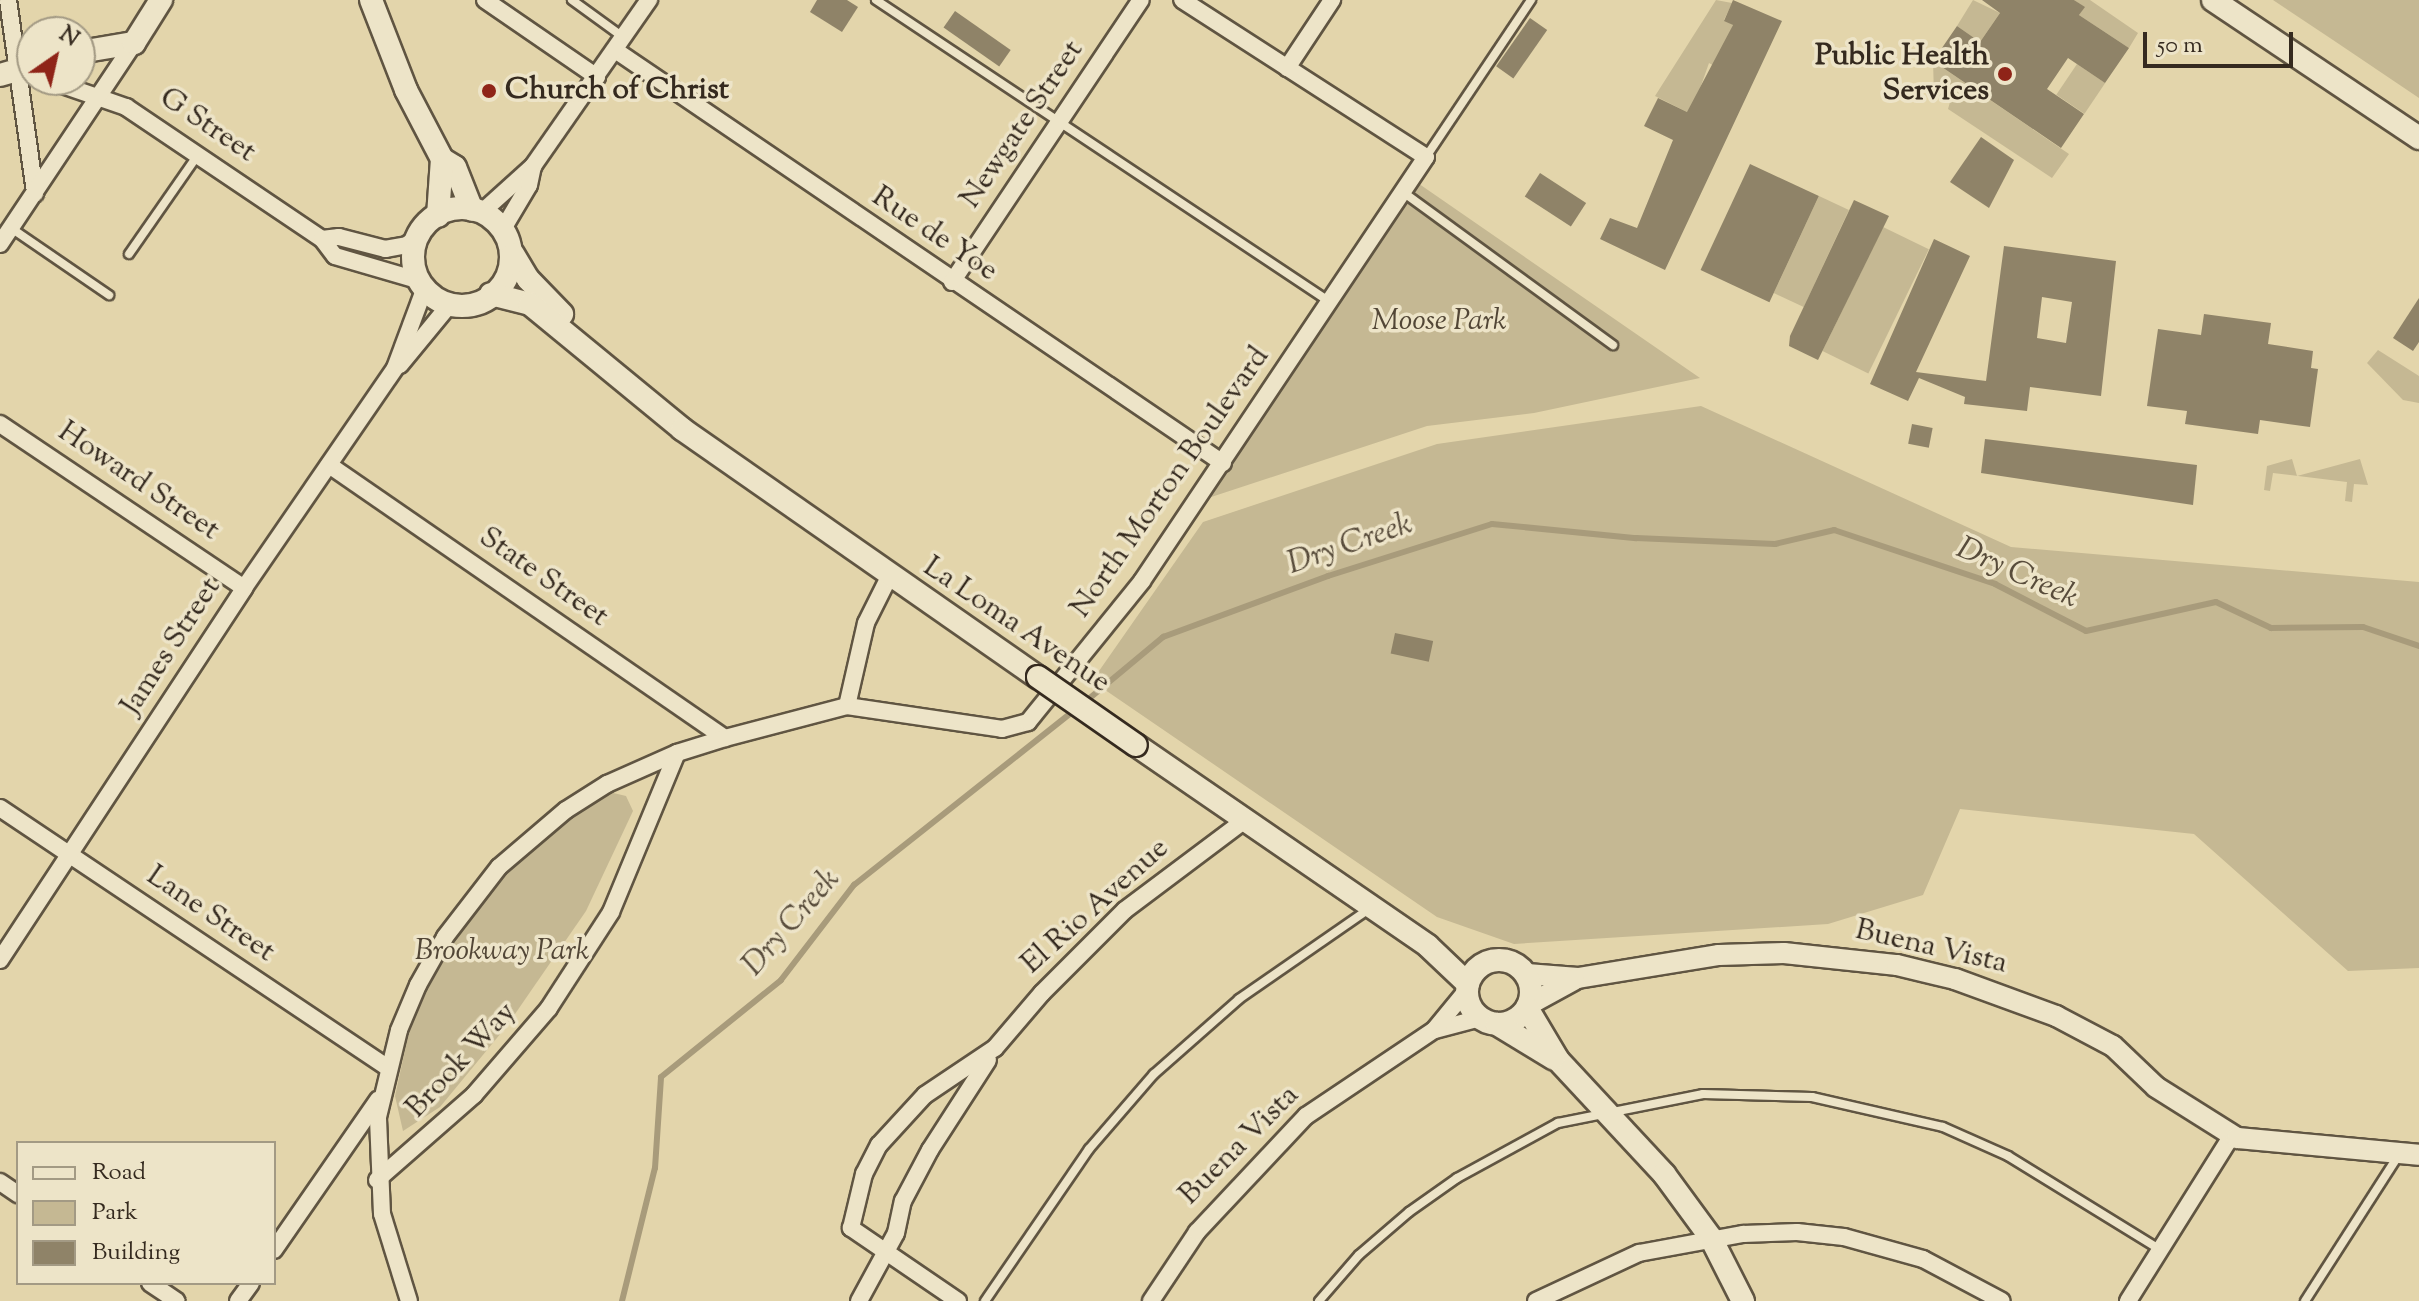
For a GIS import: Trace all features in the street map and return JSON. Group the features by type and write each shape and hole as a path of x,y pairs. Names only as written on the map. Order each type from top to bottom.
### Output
{"main road":[{"path":"96,49 134,43 161,0"},
{"path":"371,0 406,90 442,159 455,167 477,211 503,229 513,254 508,278 491,294 451,303 420,285 411,266 417,237 438,216 477,211"},
{"path":"2213,0 2419,138"},
{"path":"438,216 442,159"},
{"name":"La Loma Avenue","path":"513,254 581,341"},
{"name":"La Loma Avenue","path":"491,294 530,304 581,341 682,429 889,577 1373,906 1428,946 1468,987"},
{"name":"La Loma Avenue","path":"1428,946 1488,961"},
{"path":"1558,1060 1488,1021 1471,1007 1468,987 1488,961 1511,961 1527,974 1529,1006 1558,1060 1664,1174 1711,1238 1743,1301"},
{"path":"1488,1021 1517,1020 1529,1006"}],"street":[{"path":"8,0 16,44"},
{"path":"485,0 597,77"},
{"path":"477,211 533,166 649,0"},
{"name":"Newgate Street","path":"952,282 1141,0"},
{"path":"1182,0 1426,157"},
{"path":"1287,68 1332,0"},
{"path":"0,244 134,43"},
{"name":"Rue de Yoe","path":"619,43 952,282 1223,463"},
{"name":"G Street","path":"96,94 322,239 335,256 420,285"},
{"path":"24,96 35,193"},
{"name":"North Morton Boulevard","path":"409,1301 393,1255 377,1180 376,1136 388,1068 418,985 445,937 499,867 566,810 607,784 677,753 725,738 847,706 1002,729 1028,722 1142,581 1426,157"},
{"path":"503,229 529,185 533,166"},
{"name":"G Street","path":"322,239 339,237 385,249 407,245 417,237"},
{"name":"James Street","path":"395,368 420,285"},
{"name":"James Street","path":"0,960 244,588 395,368 451,303"},
{"name":"Howard Street","path":"0,424 244,588"},
{"name":"State Street","path":"329,465 725,738"},
{"path":"847,706 866,623 889,577"},
{"name":"Brook Way","path":"377,1180 474,1095 549,1008 617,899 677,753"},
{"name":"Lane Street","path":"0,808 388,1068"},
{"name":"El Rio Avenue","path":"859,1301 886,1251 903,1201 930,1150 995,1048 1042,993 1125,910 1246,819"},
{"name":"Buena Vista","path":"1527,974 1578,978 1681,959 1784,953 1897,965 1955,979 2056,1016 2113,1046 2156,1087 2232,1135"},
{"name":"Buena Vista","path":"1529,1006 1578,978"},
{"name":"Buena Vista","path":"1151,1301 1197,1232 1306,1116 1434,1030 1468,987"},
{"name":"Buena Vista","path":"1434,1030 1488,1021"},
{"name":"El Rio Avenue","path":"886,1251 851,1228 864,1174 879,1145 925,1095 995,1048"},
{"path":"276,1247 383,1093"},
{"path":"2128,1301 2232,1135 2410,1154"},
{"path":"1536,1301 1606,1265 1711,1238 1797,1232 1844,1237 1923,1259 2002,1301"},
{"path":"886,1251 958,1301"},
{"path":"153,1285 177,1301"}],"lane":[{"path":"572,0 619,43"},
{"path":"876,0 1330,302"},
{"path":"1426,157 1531,0"},
{"path":"129,254 197,156"},
{"path":"1403,192 1613,345"},
{"path":"11,228 109,295"},
{"path":"985,1301 1089,1149 1154,1074 1239,999 1373,906"},
{"path":"1319,1301 1359,1255 1457,1178 1558,1123 1602,1110 1748,1091 1883,1110 1943,1127 2008,1156 2162,1250"},
{"path":"2305,1301 2410,1154"}],"green space":[{"path":"1716,0 1732,3 1724,20 1733,25 1714,66 1709,63 1691,114 1655,96"},
{"path":"1973,0 2000,13 1980,42 1957,26"},
{"path":"2074,0 2090,0 2138,33 2129,48 2079,15 2084,7"},
{"path":"2273,0 2419,0 2419,98 2333,40"},
{"path":"1933,61 2069,154 2052,178 1948,109 1950,102 1934,95"},
{"path":"2077,64 2105,83 2084,114 2056,95"},
{"name":"Moose Park","path":"1412,179 1700,378 1534,413 1427,426 1196,502"},
{"path":"1819,196 1849,210 1804,307 1774,293"},
{"path":"1883,227 1929,249 1868,373 1823,351"},
{"path":"2378,350 2419,376 2419,403 2403,400 2367,363"},
{"path":"1701,406 2011,547 2419,582 2419,968 2348,971 2194,834 1960,809 1923,895 1828,924 1514,944 1437,917 1092,681 1203,522 1437,444"},
{"path":"2292,459 2297,476 2273,473 2270,491 2264,490 2267,466"},
{"path":"2360,459 2368,485 2354,484 2352,502 2345,501 2347,482 2297,476"},
{"name":"Brookway Park","path":"605,791 626,796 633,811 586,911 506,1027 440,1107 403,1131 395,1096 411,1023 432,977 461,930 517,861 569,814"}],"building":[{"path":"817,0 847,0 858,7 842,32 810,12"},
{"path":"1733,0 1782,21 1665,270 1600,239 1610,218 1637,228 1673,140 1644,126 1658,98 1687,112 1733,25 1724,21"},
{"name":"Public Health Services","path":"1982,0 2074,0 2085,7 2079,15 2129,48 2105,83 2068,58 2047,89 2084,114 2061,148 1933,61 1957,26 1980,42 2000,13"},
{"path":"955,11 1011,50 999,66 944,27"},
{"path":"1530,18 1547,30 1513,78 1496,66"},
{"path":"1981,137 2014,160 1989,208 1950,182"},
{"path":"1750,164 1819,196 1769,302 1701,270"},
{"path":"1540,173 1586,203 1571,226 1525,196"},
{"path":"1854,200 1889,216 1818,360 1789,346 1790,336"},
{"path":"1934,239 1970,256 1916,372 1986,381 2004,246 2116,261 2101,396 2030,387 2027,411 1964,404 1965,397 1919,378 1908,401 1870,384","holes":["2042,297 2072,302 2066,343 2037,338"]},
{"path":"2419,298 2419,342 2413,351 2393,338"},
{"path":"2204,314 2271,323 2268,344 2313,351 2311,368 2318,369 2310,427 2260,420 2258,434 2185,424 2187,411 2147,406 2158,329 2201,335"},
{"path":"1912,424 1933,428 1929,448 1908,444"},
{"path":"1985,439 2197,465 2193,505 1981,473"},
{"path":"1395,633 1433,641 1429,662 1391,654"}],"waterway":[{"name":"Dry Creek","path":"1085,702 1163,637 1328,576 1492,524 1636,538 1775,544 1834,530 1995,584 2086,631 2216,602 2271,628 2363,627 2419,646"},
{"name":"Dry Creek","path":"622,1301 655,1168 661,1077 781,980 854,885 1076,709"}],"place":[{"name":"Public Health Services","path":"2005,74"},
{"name":"Church of Christ","path":"489,91"}]}
